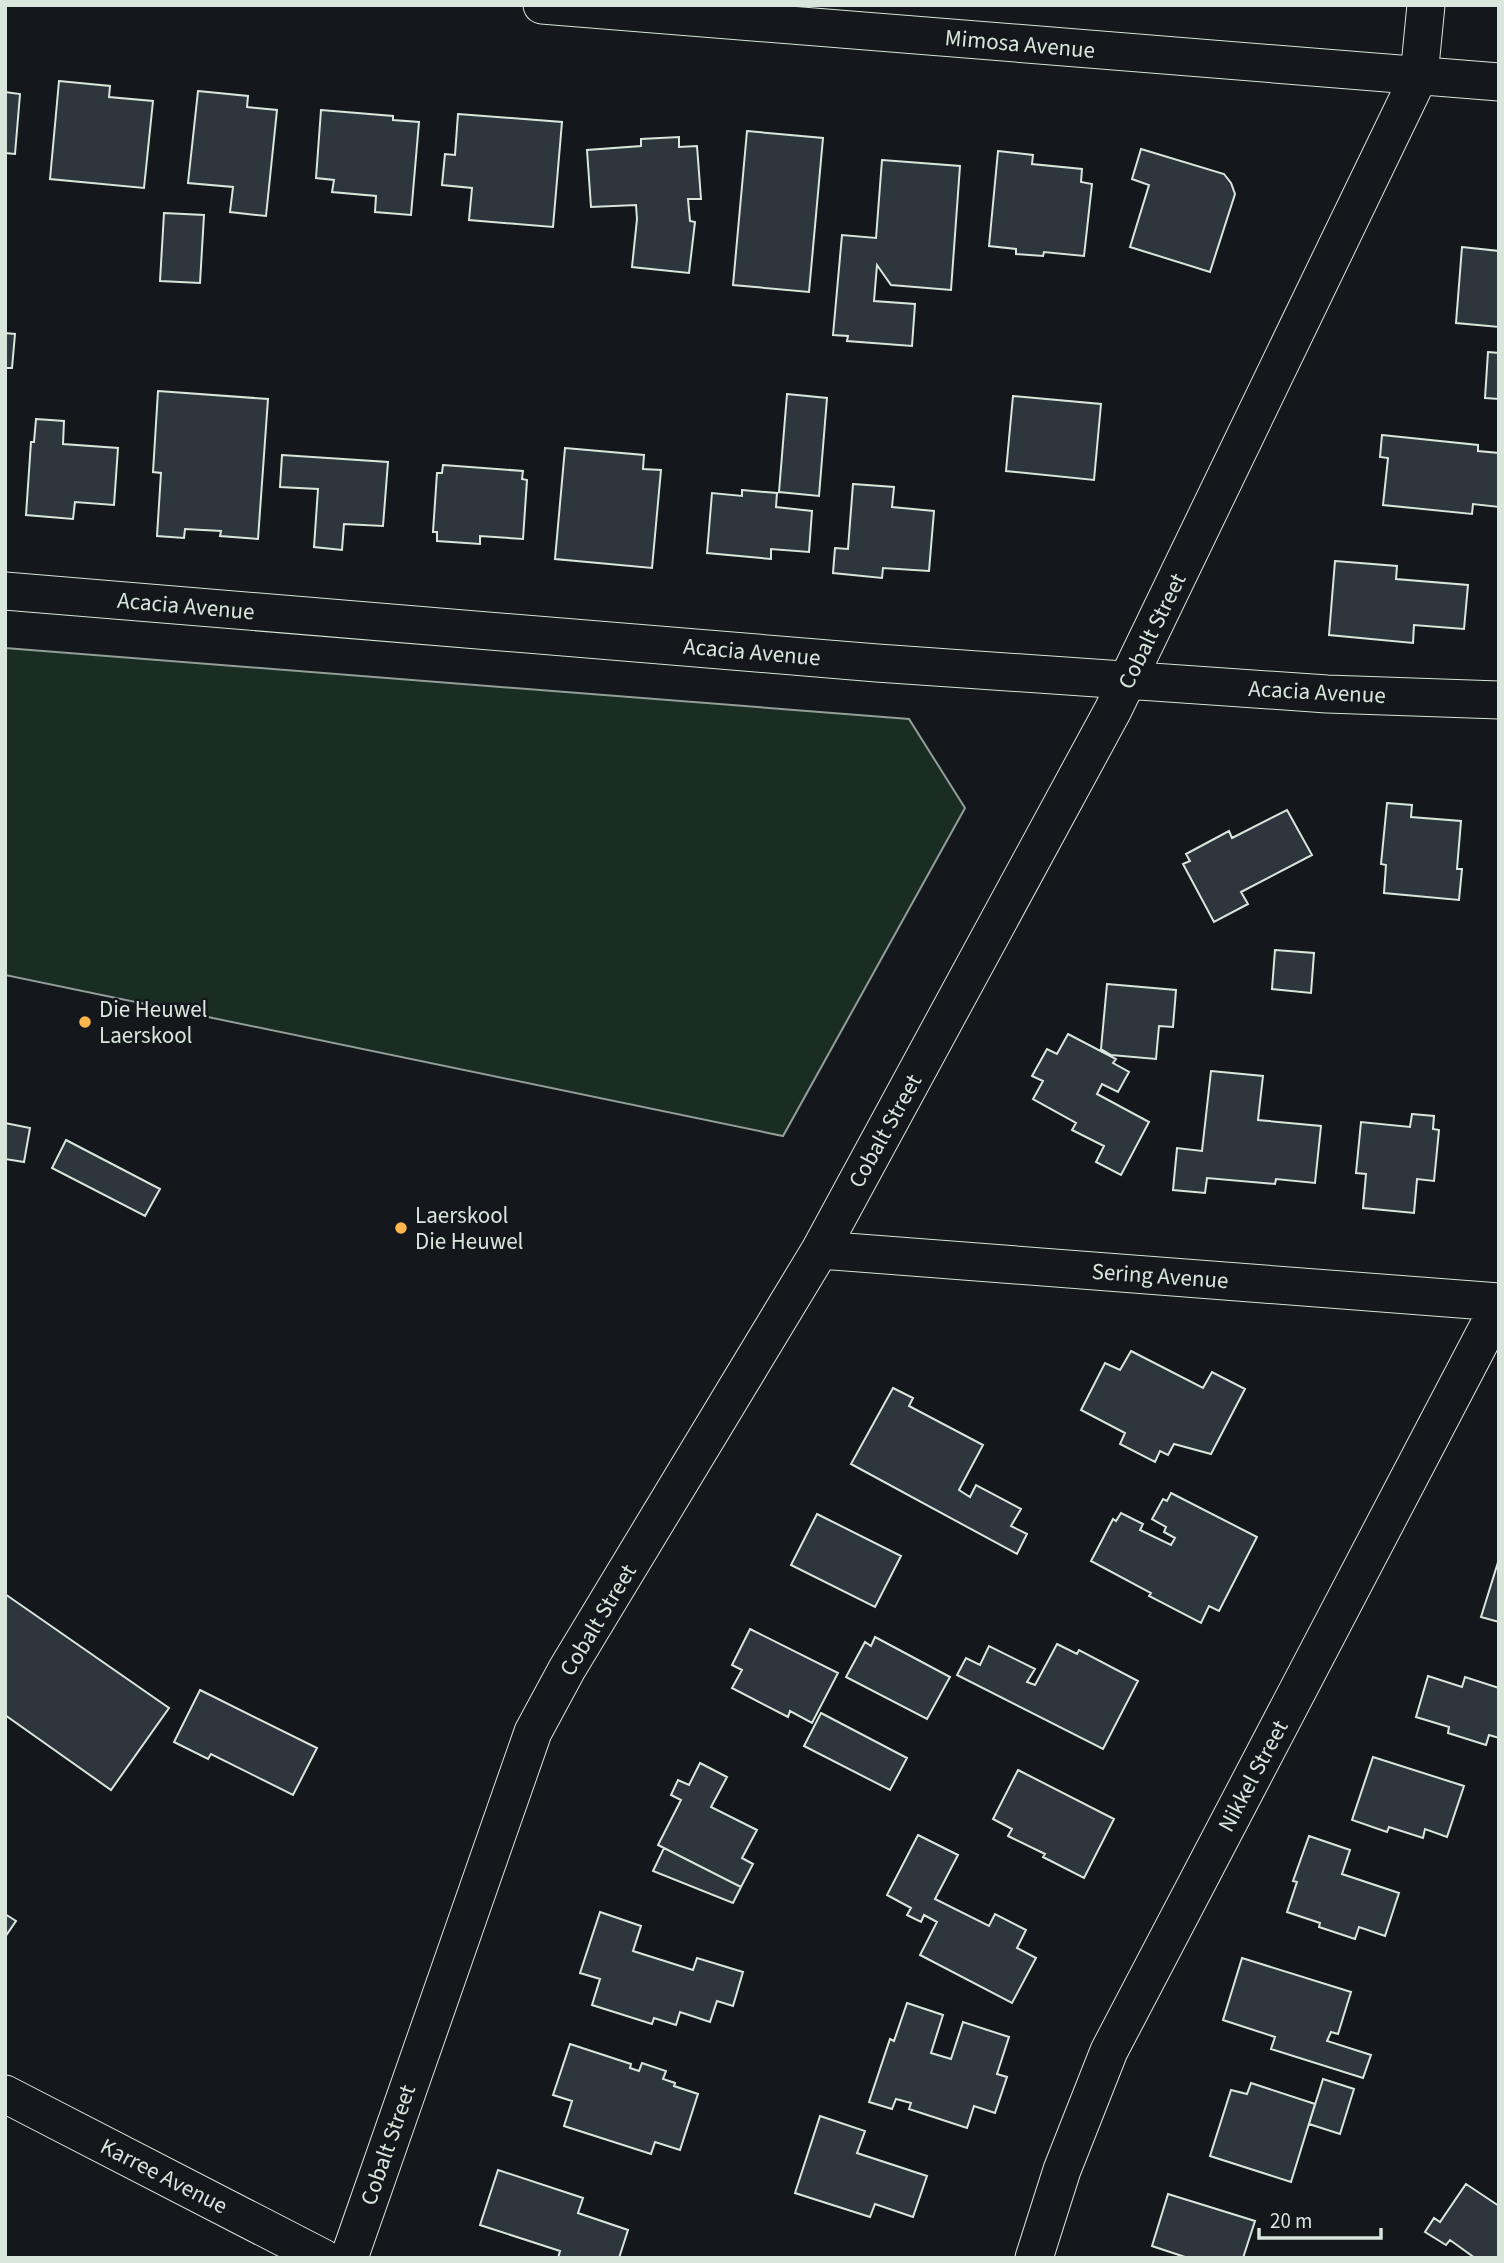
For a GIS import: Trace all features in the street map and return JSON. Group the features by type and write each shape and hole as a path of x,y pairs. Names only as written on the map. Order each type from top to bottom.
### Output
{"street":[{"name":"Mimosa Avenue","path":"542,5 1499,82"},
{"name":"Cobalt Street","path":"349,2258 533,1732 567,1669 820,1250 1129,680 1419,76 1426,5"},
{"name":"Acacia Avenue","path":"5,591 877,663 1327,694 1499,700"},
{"name":"Sering Avenue","path":"820,1250 1499,1304"},
{"name":"Nikkel Street","path":"1034,2258 1062,2170 1109,2051 1499,1304"},
{"name":"Karree Avenue","path":"5,2094 323,2258"}],"green space":[{"path":"5,648 909,719 965,808 783,1136 5,975"}],"building":[{"path":"59,81 110,86 109,97 153,101 144,188 50,179"},
{"path":"198,91 248,96 247,107 277,110 266,216 230,212 233,187 188,183"},
{"path":"5,92 20,94 15,154 5,153"},
{"path":"321,110 393,116 393,120 419,122 411,215 375,212 376,196 332,192 334,180 316,178"},
{"path":"458,114 562,122 553,227 469,220 472,188 442,185 445,154 455,155"},
{"path":"747,131 823,138 809,292 733,285"},
{"path":"679,137 679,147 697,146 701,199 688,199 690,221 695,222 689,273 632,267 636,205 591,207 587,150 641,146 641,139"},
{"path":"1141,149 1224,174 1231,183 1235,194 1210,272 1130,247 1149,185 1132,179"},
{"path":"998,151 1033,155 1032,164 1082,169 1081,182 1092,184 1084,256 1044,252 1043,256 1016,254 1016,249 989,246"},
{"path":"882,160 960,166 951,290 891,285 877,265 874,301 915,304 912,346 847,341 848,336 833,335 842,235 876,238"},
{"path":"164,213 204,215 200,283 160,281"},
{"path":"1462,247 1499,251 1499,327 1456,323"},
{"path":"5,333 15,334 12,368 5,368"},
{"path":"1488,352 1499,353 1499,399 1485,398"},
{"path":"158,391 268,399 258,539 220,536 221,531 185,529 184,538 157,536 161,473 153,472"},
{"path":"787,394 827,398 819,496 779,492"},
{"path":"1013,396 1101,404 1094,480 1006,471"},
{"path":"36,419 64,421 63,444 118,448 114,505 75,502 73,519 26,515 31,442 34,442"},
{"path":"1382,435 1478,445 1478,451 1499,453 1499,507 1473,504 1472,514 1383,505 1388,458 1380,457"},
{"path":"565,448 644,455 643,469 661,470 652,568 555,559"},
{"path":"282,455 388,462 383,526 344,524 342,550 314,547 318,489 280,487"},
{"path":"443,465 523,471 522,479 527,480 523,539 480,536 480,544 437,541 437,532 433,532 437,473 442,473"},
{"path":"853,484 894,487 892,507 934,511 929,571 883,568 882,578 833,573 835,548 848,549"},
{"path":"742,490 777,493 776,507 812,511 809,552 771,549 771,559 707,553 712,493 742,496"},
{"path":"1335,561 1397,566 1396,579 1468,585 1464,629 1414,625 1413,643 1329,635"},
{"path":"1387,803 1412,805 1411,817 1461,821 1457,869 1462,869 1459,900 1384,893 1386,865 1381,864"},
{"path":"1287,810 1312,855 1241,892 1248,904 1214,922 1183,864 1190,861 1186,854 1229,831 1232,838"},
{"path":"1275,950 1314,953 1311,993 1272,989"},
{"path":"1107,984 1176,990 1173,1027 1159,1026 1156,1059 1111,1055 1101,1049"},
{"path":"1068,1034 1116,1059 1113,1063 1129,1072 1118,1092 1102,1084 1097,1094 1149,1122 1121,1175 1096,1162 1104,1146 1072,1130 1076,1123 1033,1099 1043,1081 1032,1076 1047,1049 1057,1054"},
{"path":"1211,1071 1263,1076 1258,1120 1321,1126 1315,1183 1276,1179 1275,1184 1207,1178 1205,1193 1173,1190 1177,1148 1202,1151"},
{"path":"1412,1114 1434,1116 1433,1129 1439,1130 1434,1181 1417,1179 1414,1213 1363,1208 1366,1174 1356,1173 1361,1122 1410,1127"},
{"path":"5,1123 30,1128 24,1162 5,1159"},
{"path":"66,1140 160,1189 145,1216 52,1168"},
{"path":"1131,1351 1203,1388 1212,1372 1245,1389 1211,1454 1174,1444 1168,1455 1160,1451 1155,1462 1120,1444 1125,1433 1081,1410 1105,1363 1120,1370"},
{"path":"893,1388 913,1398 909,1406 983,1445 959,1490 970,1497 976,1485 1021,1509 1011,1526 1027,1534 1017,1554 851,1464"},
{"path":"1171,1493 1257,1537 1219,1611 1209,1606 1201,1623 1091,1561 1113,1519 1116,1521 1121,1513 1143,1524 1140,1530 1171,1545 1175,1538 1164,1532 1166,1527 1152,1519 1163,1499 1167,1501"},
{"path":"817,1514 901,1556 875,1607 791,1565"},
{"path":"1499,1559 1499,1622 1481,1617"},
{"path":"5,1594 169,1708 111,1790 5,1715"},
{"path":"750,1629 838,1673 812,1723 790,1711 788,1717 732,1688 742,1670 732,1665"},
{"path":"875,1637 950,1677 927,1719 846,1677 865,1642 871,1646"},
{"path":"1057,1644 1077,1654 1079,1650 1138,1681 1103,1749 957,1675 966,1658 980,1665 989,1646 1035,1669 1027,1682 1035,1685"},
{"path":"1428,1676 1462,1687 1465,1677 1499,1688 1499,1738 1489,1735 1486,1745 1448,1733 1449,1727 1416,1717"},
{"path":"200,1690 317,1748 293,1795 211,1754 208,1759 174,1742"},
{"path":"821,1713 907,1758 890,1790 804,1746"},
{"path":"1373,1757 1464,1786 1447,1837 1425,1829 1423,1838 1389,1827 1387,1832 1352,1820"},
{"path":"700,1763 727,1777 711,1807 757,1830 742,1858 753,1864 741,1887 658,1845 681,1800 671,1795 678,1780 689,1785"},
{"path":"1018,1770 1114,1819 1084,1878 1043,1857 1045,1854 1008,1836 1012,1829 993,1819"},
{"path":"918,1835 958,1855 935,1899 989,1926 995,1914 1026,1930 1017,1948 1036,1958 1012,2003 920,1955 937,1922 924,1915 921,1922 907,1915 911,1908 887,1895"},
{"path":"1309,1836 1350,1850 1342,1874 1399,1893 1385,1936 1359,1927 1355,1939 1319,1927 1320,1923 1287,1912 1297,1882 1293,1881"},
{"path":"664,1848 741,1887 733,1903 653,1871"},
{"path":"600,1912 641,1926 633,1951 693,1970 697,1958 743,1972 733,2006 717,2001 710,2022 680,2012 676,2025 654,2018 652,2024 592,2005 600,1979 580,1973"},
{"path":"5,1914 16,1921 5,1937"},
{"path":"1242,1958 1351,1992 1338,2034 1331,2032 1327,2041 1371,2055 1363,2078 1271,2049 1275,2037 1223,2020"},
{"path":"907,2003 943,2015 931,2053 951,2059 963,2022 1009,2037 997,2074 1007,2077 995,2113 974,2106 967,2128 909,2109 911,2103 896,2099 892,2109 869,2102 890,2039 894,2041"},
{"path":"570,2044 631,2064 630,2068 639,2071 642,2063 666,2071 663,2079 675,2083 674,2086 698,2094 680,2150 655,2142 651,2154 564,2126 572,2101 553,2095"},
{"path":"1323,2079 1354,2089 1340,2134 1309,2124"},
{"path":"1251,2083 1315,2104 1291,2182 1210,2156 1231,2090 1247,2094"},
{"path":"820,2116 865,2131 857,2153 927,2176 913,2217 875,2204 870,2217 795,2193"},
{"path":"498,2170 583,2198 578,2213 628,2230 619,2258 558,2258 560,2251 480,2225"},
{"path":"1466,2184 1499,2206 1499,2258 1475,2258 1450,2240 1446,2245 1425,2232 1434,2218 1440,2222"},
{"path":"1168,2194 1255,2221 1243,2258 1188,2258 1152,2246"}],"place":[{"name":"Die Heuwel Laerskool","path":"85,1022"},
{"name":"Laerskool Die Heuwel","path":"401,1228"}]}
